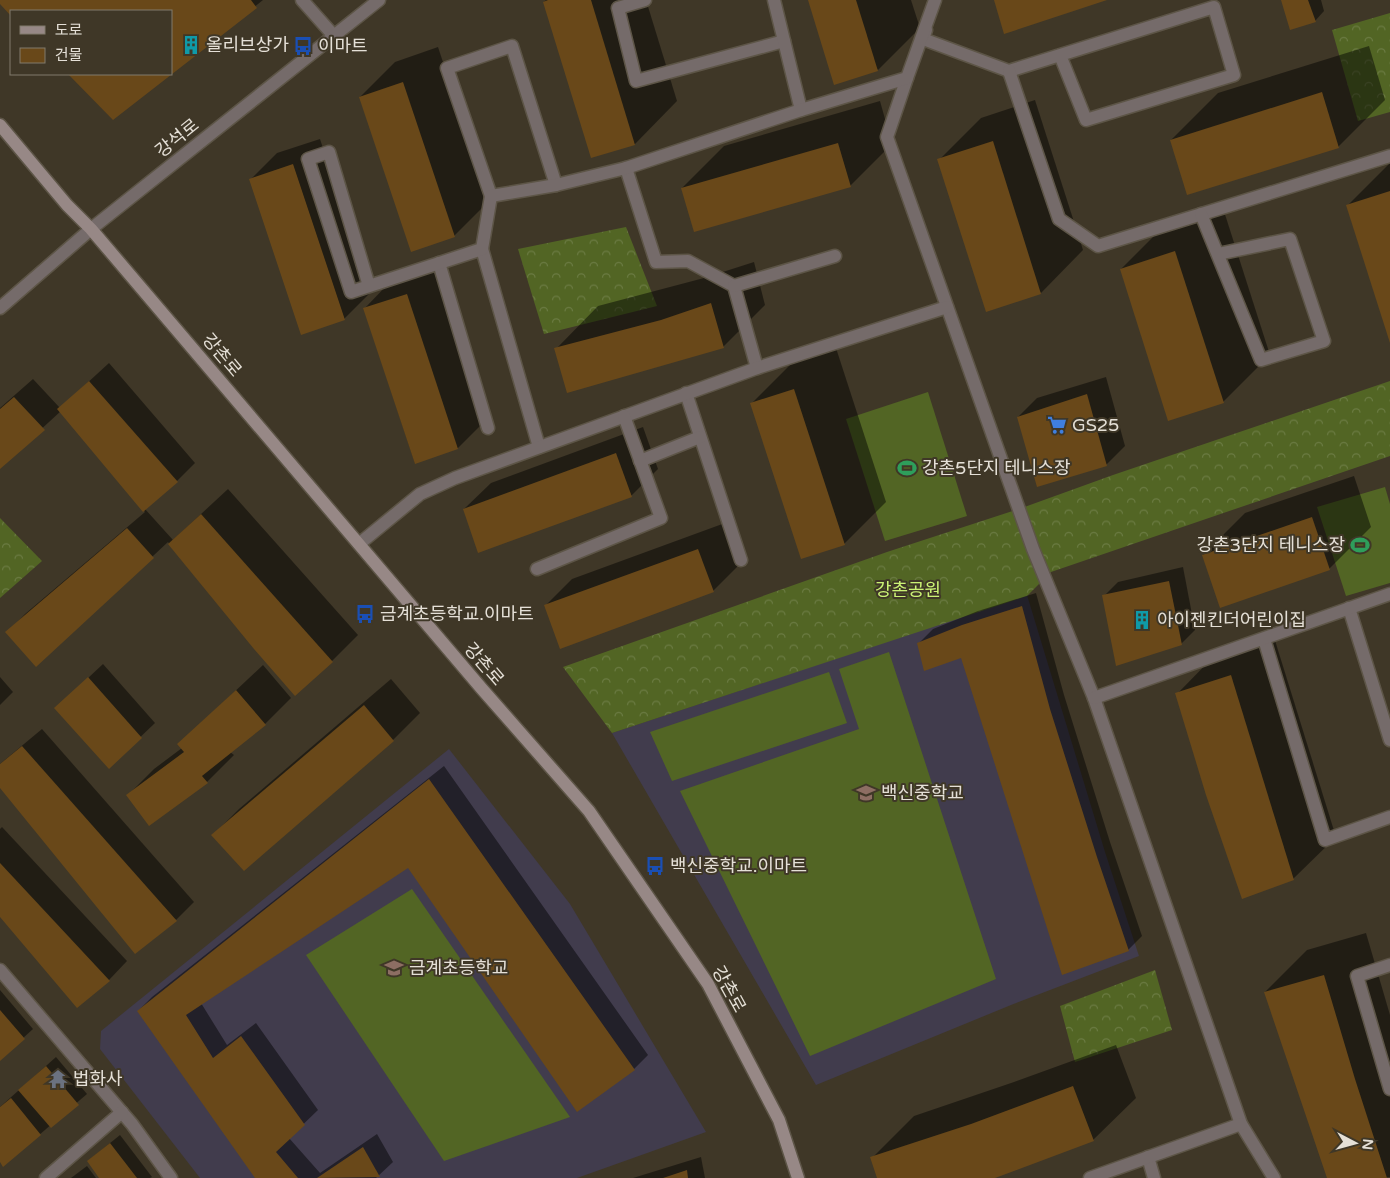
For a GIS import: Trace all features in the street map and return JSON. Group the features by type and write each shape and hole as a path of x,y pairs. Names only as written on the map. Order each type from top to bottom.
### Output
{"main road":[{"name":"강촌로","path":"0,125 589,811 708,984 779,1120 798,1178"}],"street":[{"path":"302,0 334,36"},
{"name":"강석로","path":"0,308 91,229 379,0"},
{"path":"645,0 618,8 636,81 784,41"},
{"path":"774,0 801,110"},
{"path":"936,0 923,39 1009,71 1060,55 1214,7 1234,76 1086,120 1060,55"},
{"path":"936,0 887,138 1033,549 1094,698 1241,1124 1274,1178"},
{"path":"539,447 482,249 491,196 447,68 512,46 556,185"},
{"path":"1009,71 1059,218 1098,246 1390,156"},
{"path":"491,196 556,185 626,168 801,110 907,78"},
{"path":"369,286 328,152 308,159 352,292 482,249"},
{"path":"626,168 656,262 688,261 734,286 835,256"},
{"path":"1201,214 1261,360 1324,341 1290,239 1218,254"},
{"path":"439,263 488,428"},
{"path":"734,286 757,368"},
{"path":"359,544 420,494 456,478 757,368 947,307"},
{"path":"686,393 741,560"},
{"path":"537,569 661,518 624,416"},
{"path":"640,461 700,437"},
{"path":"1094,698 1390,594"},
{"path":"1349,608 1390,740"},
{"path":"1264,639 1324,840 1390,817"},
{"path":"1390,965 1357,976 1390,1089"},
{"path":"2,976 122,1112 171,1178"},
{"path":"46,1178 122,1112"},
{"path":"1090,1178 1241,1124"},
{"path":"1148,1157 1154,1178"}],"shaded area":[{"name":"백신중학교","path":"1027,595 1105,852 1139,956 1011,1005 816,1085 612,733"},
{"name":"금계초등학교","path":"449,749 570,904 706,1132 577,1178 200,1178 100,1049 101,1031"}],"green space":[{"path":"1390,13 1390,112 1358,121 1332,30"},
{"path":"626,227 657,306 544,334 518,249"},
{"name":"강촌공원","path":"1390,381 1390,456 1051,572 1027,596 612,733 563,667 887,552 1019,509"},
{"name":"강촌5단지 테니스장","path":"928,392 967,516 885,541 846,419"},
{"name":"강촌3단지 테니스장","path":"1385,487 1390,504 1390,583 1346,596 1317,507"},
{"path":"0,518 42,561 0,598"},
{"path":"889,652 996,979 810,1056 680,791 859,729 839,669"},
{"path":"829,672 847,723 672,781 650,732"},
{"path":"412,889 570,1117 444,1161 306,955"},
{"path":"1155,970 1172,1030 1075,1062 1060,1006"}],"building":[{"name":"올리브상가","path":"0,0 251,0 257,8 172,74 172,10 10,10 10,15 0,4"},
{"path":"548,0 591,0 635,145 591,158 543,2"},
{"path":"808,0 856,0 878,71 834,85"},
{"path":"994,0 1107,0 1004,34"},
{"path":"1281,0 1308,0 1316,22 1290,30"},
{"name":"올리브상가","path":"69,75 171,75 113,120"},
{"path":"403,82 455,237 411,252 359,97"},
{"path":"1322,92 1339,148 1187,195 1170,140"},
{"path":"993,141 1041,294 986,312 937,159"},
{"path":"838,143 851,187 694,232 681,188"},
{"path":"293,164 345,320 301,335 249,179"},
{"path":"1390,191 1390,343 1346,205"},
{"path":"1175,251 1224,403 1168,421 1120,269"},
{"path":"407,294 458,449 415,464 363,308"},
{"path":"711,303 724,348 567,393 554,348 661,320"},
{"path":"89,381 178,482 143,512 57,409"},
{"path":"794,389 845,545 801,559 750,403"},
{"path":"1087,394 1107,466 1037,487 1017,417"},
{"path":"14,397 45,430 0,469 0,409"},
{"path":"616,453 632,497 478,553 463,509"},
{"path":"201,514 333,662 295,696 168,544"},
{"path":"1312,517 1330,570 1220,608 1202,555"},
{"path":"127,528 154,558 36,667 5,632"},
{"path":"698,549 714,592 560,649 544,605"},
{"name":"아이젠킨더어린이집","path":"1169,581 1182,645 1116,666 1102,595"},
{"path":"1022,606 1050,709 1129,951 1062,975 961,658 924,671 917,643 962,625"},
{"path":"1231,675 1294,880 1242,899 1206,795 1175,693"},
{"path":"88,677 142,738 109,769 54,708"},
{"path":"236,690 266,725 202,776 208,783 149,826 126,795 184,752 177,744"},
{"path":"364,705 394,741 244,871 211,835"},
{"path":"22,746 177,921 135,954 0,788 0,764"},
{"path":"429,779 635,1070 577,1112 408,868 186,1015 213,1058 241,1036 305,1125 276,1152 298,1178 255,1178 137,1011"},
{"path":"0,863 110,981 77,1008 0,917"},
{"path":"1324,975 1387,1178 1327,1178 1264,992"},
{"path":"0,1010 25,1039 0,1061"},
{"path":"46,1066 79,1105 51,1128 18,1090"},
{"path":"1073,1086 1094,1141 995,1178 877,1178 870,1157 971,1124"},
{"path":"11,1098 41,1135 3,1167 0,1162 0,1107"},
{"path":"110,1143 137,1178 99,1178 87,1161"},
{"path":"363,1147 380,1177 317,1178"},
{"path":"687,1170 688,1178 663,1178"}],"place":[{"name":"올리브상가","path":"191,45"},
{"name":"이마트","path":"303,46"},
{"name":"GS25","path":"1057,425"},
{"name":"강촌5단지 테니스장","path":"907,468"},
{"name":"강촌3단지 테니스장","path":"1360,545"},
{"name":"금계초등학교.이마트","path":"365,614"},
{"name":"아이젠킨더어린이집","path":"1142,620"},
{"name":"백신중학교","path":"866,793"},
{"name":"백신중학교.이마트","path":"655,866"},
{"name":"금계초등학교","path":"394,968"},
{"name":"법화사","path":"58,1079"}]}
